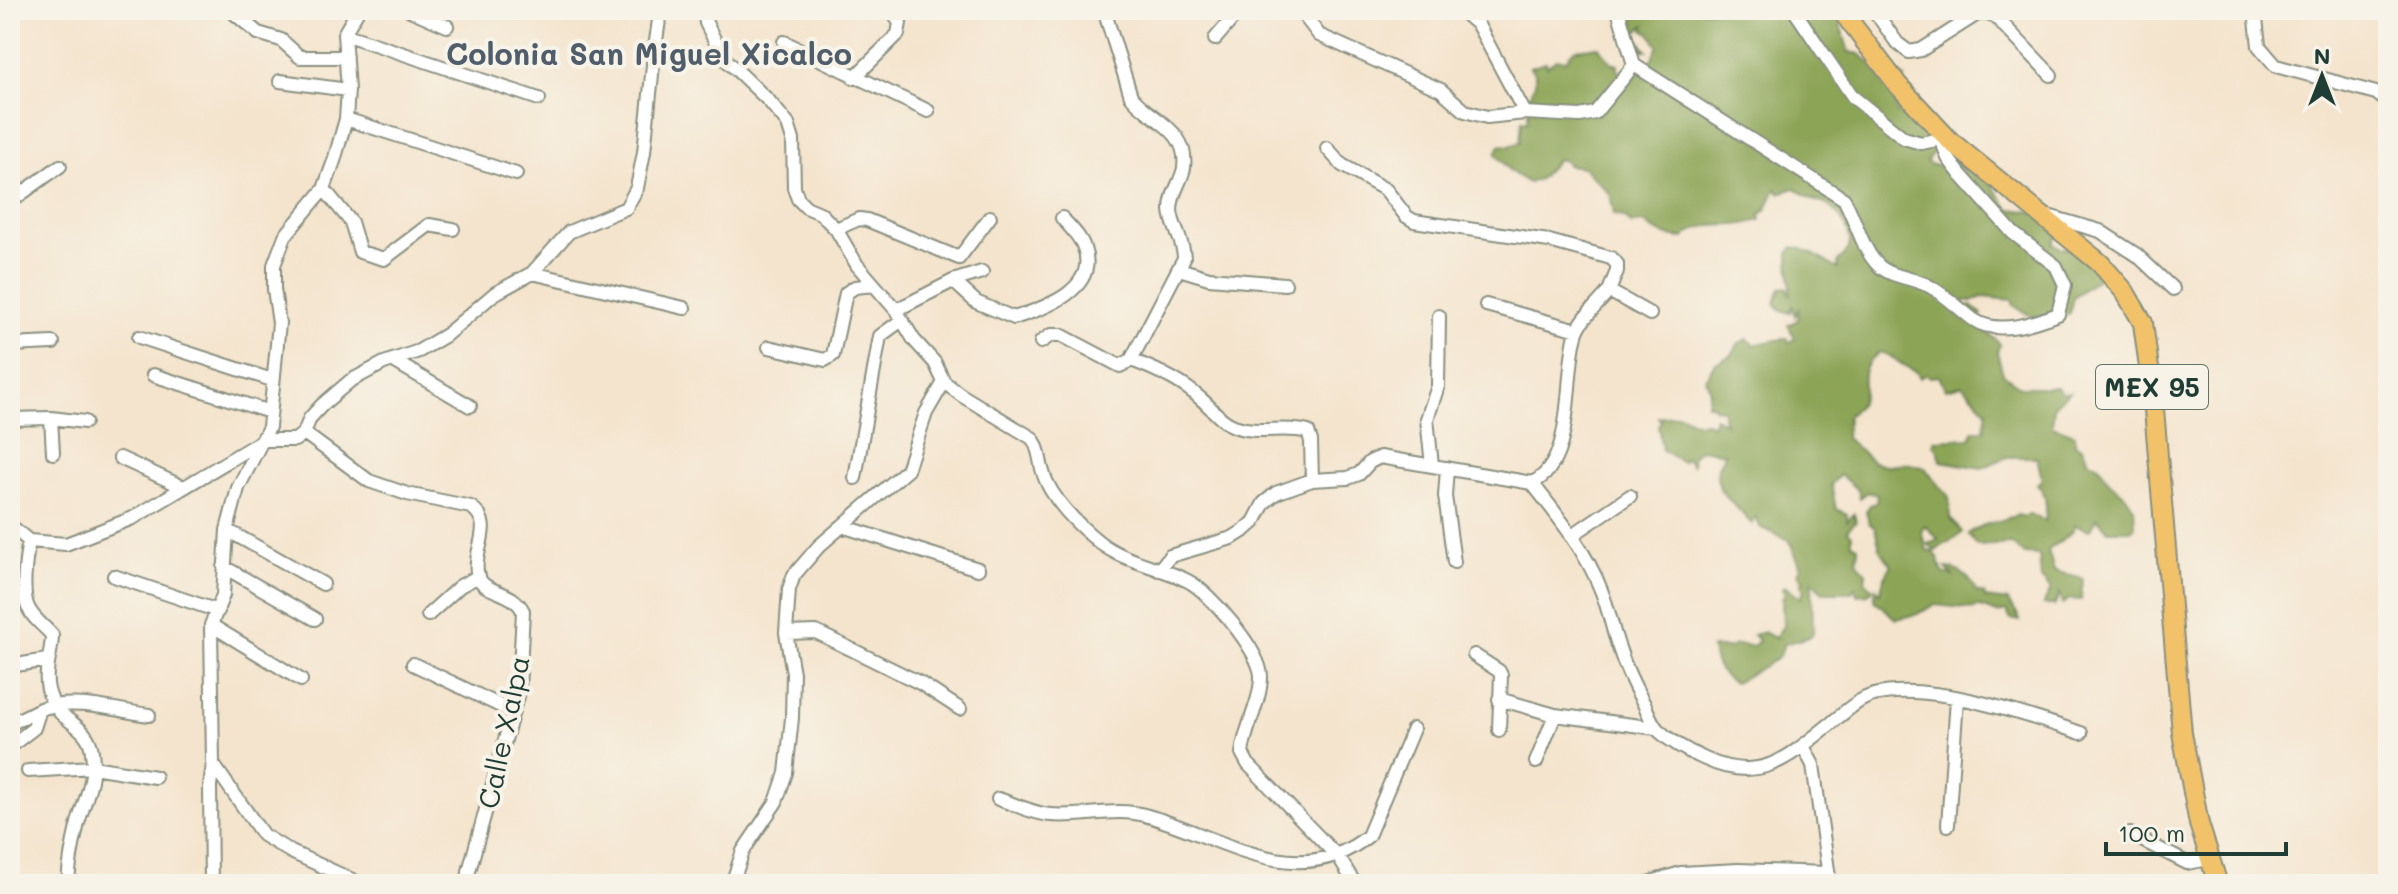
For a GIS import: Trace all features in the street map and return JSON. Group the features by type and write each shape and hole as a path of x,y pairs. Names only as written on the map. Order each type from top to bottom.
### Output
{"main road":[{"name":"MEX 95","path":"1841,10 1898,85 1950,141 2100,263 2125,292 2143,323 2153,398 2182,733 2191,787 2218,884"}],"street":[{"path":"211,884 211,625 223,595 227,530 238,488 269,427 279,323 273,277 276,257 285,236 324,189 346,119 348,90 344,34 358,10"},
{"path":"410,10 447,26"},
{"path":"10,526 29,541 66,544 133,518 263,440 295,440 304,433 310,418 350,381 392,360 419,351 446,335 494,294 532,273 569,232 626,208 637,188 644,152 659,20 664,10"},
{"path":"704,10 706,23 723,57 788,124 793,140 794,188 798,199 806,207 820,213 836,229 857,265 935,363 944,382 1032,438 1043,474 1053,492 1080,525 1128,560 1193,583 1251,649 1261,676 1242,753 1248,764 1339,858 1355,884"},
{"path":"854,78 898,34 900,23 891,10"},
{"path":"1041,342 1051,335 1061,335 1120,366 1131,360 1179,269 1184,249 1173,224 1171,209 1173,191 1184,170 1184,150 1165,123 1140,108 1131,96 1104,10"},
{"path":"1215,39 1240,10"},
{"path":"1300,10 1319,35 1441,90 1465,111 1487,117 1525,113 1580,116 1595,113 1634,65"},
{"path":"1461,10 1478,25 1525,113"},
{"path":"1618,10 1634,65 1844,199 1870,256 1880,268 1927,285 1948,297 1977,322 2001,328 2035,323 2058,314 2065,285 2056,266 2013,233 1960,174 1948,158 1929,118"},
{"path":"1794,10 1853,97 1904,138 1921,143 1941,139"},
{"path":"1874,10 1897,43 1909,52 1921,50 1971,14 1994,15 2051,75"},
{"path":"2255,10 2259,46 2276,66 2376,93 2388,102"},
{"path":"234,13 258,33 281,40 300,57 346,57"},
{"path":"344,34 539,99"},
{"path":"784,42 928,111"},
{"path":"280,81 348,90"},
{"path":"346,119 516,174"},
{"path":"1159,570 1170,556 1232,538 1254,522 1264,503 1276,493 1312,480 1348,478 1359,474 1370,462 1380,457 1532,483 1545,478 1554,466 1562,443 1578,330 1609,291 1617,264 1611,258 1549,241 1414,221 1406,216 1386,190 1342,165 1327,148"},
{"path":"10,202 60,166"},
{"path":"324,189 351,222 360,252 384,259 429,225 453,229"},
{"path":"2037,213 2100,231 2137,255 2173,289"},
{"path":"836,229 859,219 867,220 959,258 990,217"},
{"path":"953,281 976,302 1014,318 1053,305 1084,278 1088,264 1084,245 1062,218"},
{"path":"1179,269 1209,278 1285,284"},
{"path":"855,478 880,336 899,315 953,281 982,272"},
{"path":"532,273 684,308"},
{"path":"769,347 825,360 833,355 846,293 855,287 874,285"},
{"path":"1609,291 1650,314"},
{"path":"1486,305 1578,330"},
{"path":"1432,465 1427,419 1438,386 1439,316"},
{"path":"139,337 272,380"},
{"path":"10,345 53,343"},
{"path":"392,360 470,406"},
{"path":"1131,360 1180,383 1201,398 1220,420 1237,428 1298,429 1308,432 1312,480"},
{"path":"153,375 270,412"},
{"path":"732,884 743,851 776,802 786,773 793,673 786,633 789,589 794,575 819,546 907,470 926,413 944,382"},
{"path":"51,418 53,453"},
{"path":"10,419 51,418 85,422"},
{"path":"304,433 369,481 407,494 471,507 479,513 484,526 479,576 460,586 428,615"},
{"path":"120,458 183,487"},
{"path":"1447,468 1445,496 1454,562"},
{"path":"1532,483 1571,536 1601,590 1618,648 1656,728"},
{"path":"1571,536 1630,496"},
{"path":"842,526 978,569"},
{"path":"227,530 323,584"},
{"path":"29,541 26,602 28,610 52,635 47,660 49,692 54,705 87,735 91,744 92,782 73,845 68,884"},
{"path":"224,567 315,619"},
{"path":"114,576 218,611"},
{"name":"Calle Xalpa","path":"468,884 513,712 521,663 523,611 511,596 482,584 479,576"},
{"path":"211,625 301,680"},
{"path":"786,633 816,632 920,683 960,709"},
{"path":"1474,655 1499,671 1499,730"},
{"path":"10,666 47,660"},
{"path":"413,664 513,712"},
{"path":"1499,699 1555,715 1656,728 1690,752 1724,768 1748,771 1773,765 1803,746 1858,702 1873,695 1902,693 1957,699 2021,713 2081,733"},
{"path":"1948,825 1957,699"},
{"path":"10,724 54,705 85,705 149,715"},
{"path":"12,745 34,728 40,709"},
{"path":"1536,762 1555,715"},
{"path":"998,799 1049,815 1119,811 1148,816 1275,868 1314,868 1356,849 1368,836 1413,729"},
{"path":"1645,884 1681,873 1738,870 1828,878 1813,765 1803,746"},
{"path":"213,764 263,835 348,882 361,884"},
{"path":"28,771 93,767 155,777"},
{"path":"2130,834 2187,863 2209,859"},
{"path":"1738,870 1745,884"}],"green space":[{"path":"1627,10 1840,10 1841,27 1849,52 1860,54 1873,65 1905,78 1898,93 1897,113 1921,121 1935,135 1936,148 1927,160 1929,164 1954,168 1953,159 1972,172 1985,175 2009,209 2035,212 2058,234 2053,243 2061,248 2073,247 2097,268 2097,279 2073,297 2069,315 2032,317 2013,305 2013,300 1982,297 1963,301 1962,306 1972,306 1982,314 1978,318 2000,344 1997,352 2003,374 2021,387 2057,387 2062,393 2069,392 2054,406 2052,426 2075,434 2075,444 2082,447 2088,460 2100,467 2134,508 2135,526 2131,530 2108,530 2096,518 2090,530 2075,525 2072,532 2048,550 2054,571 2083,579 2081,600 2070,599 2062,604 2059,593 2055,605 2043,605 2051,589 2041,579 2039,555 2025,554 2011,544 1977,546 1968,534 2018,515 2025,517 2029,514 2045,521 2044,496 2037,484 2042,479 2037,457 2007,457 1982,468 1941,461 1933,444 1936,440 1970,438 1974,430 1984,430 1987,410 1962,385 1945,389 1939,376 1930,377 1927,374 1920,378 1916,371 1879,352 1864,372 1861,401 1847,416 1846,438 1873,462 1888,466 1906,463 1925,468 1949,497 1951,519 1962,532 1936,551 1927,544 1939,540 1925,525 1921,531 1927,551 1938,557 1943,573 1953,576 1946,568 1956,570 1965,575 1976,592 1984,594 1985,598 2008,601 2020,621 2010,619 2007,611 1997,613 1977,606 1975,609 1935,605 1915,615 1893,617 1874,601 1876,588 1880,593 1892,565 1881,552 1875,528 1869,523 1866,512 1870,505 1876,503 1877,495 1868,492 1860,498 1859,491 1840,475 1831,484 1836,509 1847,514 1847,521 1854,514 1856,521 1847,530 1852,535 1852,543 1858,546 1857,561 1866,573 1865,581 1873,589 1868,594 1857,595 1855,587 1852,592 1823,592 1812,582 1813,633 1784,644 1778,658 1735,683 1722,674 1712,648 1753,646 1759,641 1753,635 1764,632 1775,638 1783,626 1782,598 1785,594 1782,589 1784,586 1800,598 1804,590 1801,584 1804,581 1798,573 1801,567 1789,540 1760,527 1756,517 1752,524 1721,491 1718,467 1725,453 1701,449 1693,455 1692,465 1686,458 1682,462 1662,450 1658,426 1661,420 1658,417 1680,414 1697,423 1712,425 1715,417 1726,424 1723,409 1707,404 1710,388 1705,379 1715,363 1731,356 1739,343 1748,339 1753,345 1787,338 1789,343 1795,338 1788,325 1798,320 1799,308 1795,316 1793,306 1790,313 1781,310 1775,303 1781,288 1787,287 1791,296 1789,254 1793,247 1799,248 1838,269 1838,261 1849,248 1849,234 1828,205 1813,200 1795,188 1780,193 1776,189 1766,210 1760,215 1761,220 1701,228 1684,238 1663,234 1645,223 1631,224 1626,218 1614,214 1610,194 1583,167 1567,165 1567,162 1558,159 1539,179 1528,183 1510,171 1496,154 1500,145 1510,146 1520,142 1522,120 1527,122 1535,84 1535,73 1530,67 1546,62 1547,66 1556,59 1565,61 1574,49 1598,46 1612,63 1618,65 1618,71 1637,73 1639,65 1649,64 1658,46 1650,33 1644,30 1645,25 1634,34 1647,51 1636,48 1623,27 1631,21"}],"district":[{"name":"Colonia San Miguel Xicalco","path":"649,53"}]}
